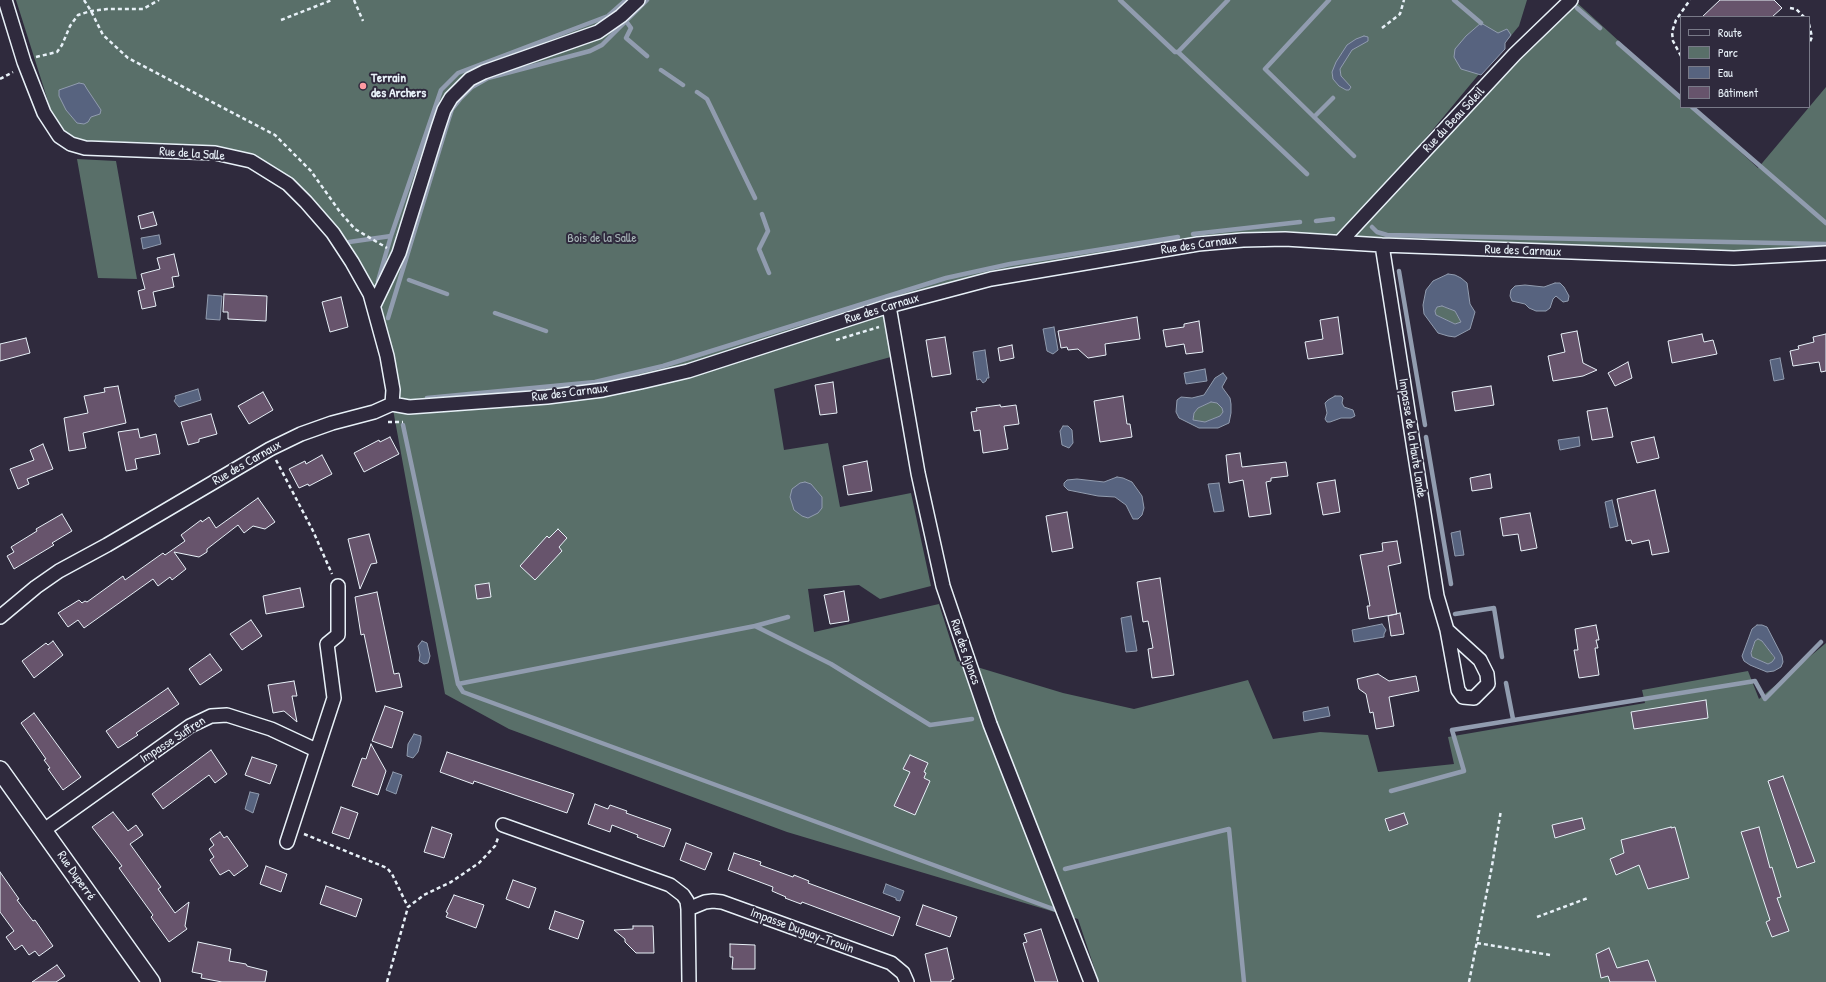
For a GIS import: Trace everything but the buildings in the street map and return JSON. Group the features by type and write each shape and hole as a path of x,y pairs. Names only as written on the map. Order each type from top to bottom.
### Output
{"street":[{"name":"Rue de la Salle","path":"5,0 24,62 44,113 60,136 71,144 85,148 215,153 251,161 288,184 321,218 333,233 363,279 374,306 387,356 393,390 392,404"},
{"path":"374,306 399,253 444,110 451,98 470,79 484,72 598,32 621,16 638,0"},
{"name":"Rue du Beau Soleil","path":"1340,242 1516,54 1571,0"},
{"name":"Rue des Carnaux","path":"0,616 59,570 107,545 270,449 301,434 332,423 374,412 392,404 408,407 547,397 603,390 641,382 688,371 889,306 992,279 1198,244 1243,240 1285,239 1382,245 1734,258 1826,253"},
{"name":"Impasse de la Haute Lande","path":"1382,245 1437,596 1447,630 1458,690 1463,697 1474,698 1488,684 1487,674 1480,660 1447,630"},
{"name":"Rue des Ajoncs","path":"889,306 918,473 943,586 990,724 1091,982"},
{"path":"287,842 334,698 327,644 338,635 338,586"},
{"name":"Impasse Suffren","path":"44,830 190,726 211,716 228,715 272,729 316,750"},
{"name":"Rue Duperré","path":"0,770 44,830 144,975 151,982"},
{"path":"503,825 670,885 683,895 687,901 688,908 689,982"},
{"name":"Impasse Duguay-Trouin","path":"688,908 705,902 722,902 890,963 903,973 907,982"}],"path":[{"path":"84,0 103,35 128,58 188,88 275,135 311,171 354,229 375,242 399,253"},
{"path":"24,62 42,55 57,52 62,45 70,26 78,15 91,11 143,9 159,0"},
{"path":"281,20 332,0"},
{"path":"354,0 362,21"},
{"path":"1382,28 1400,14 1404,0"},
{"path":"1680,54 1673,41 1672,32 1676,20 1690,0"},
{"path":"1790,8 1796,9 1803,16"},
{"path":"1810,28 1812,37 1810,42"},
{"path":"832,341 892,322"},
{"path":"374,412 379,423 410,421"},
{"path":"270,449 313,531 338,586"},
{"path":"1469,982 1501,810"},
{"path":"387,982 408,906 424,895 451,882 479,863 495,846 503,825"},
{"path":"291,829 387,868 392,874 408,906"},
{"path":"1537,917 1588,898"},
{"path":"1477,943 1550,954"}],"green space":[{"name":"Bois de la Salle","path":"16,0 1527,0 1519,26 1346,234 1574,0 1680,97 1680,108 1692,108 1758,168 1808,108 1810,108 1826,87 1826,253 1734,258 1243,240 1129,256 889,306 898,355 774,389 784,450 828,443 840,507 911,493 931,586 880,599 859,585 808,589 814,632 939,604 957,661 1063,693 1134,709 1248,680 1273,739 1320,732 1368,735 1378,772 1454,764 1448,737 1645,703 1642,690 1748,671 1759,699 1826,643 1826,982 1099,982 1078,919 787,832 509,729 445,694 392,404 363,279 288,184 251,161 85,148 59,136"},
{"path":"77,159 116,161 137,279 98,278"},
{"path":"1442,306 1455,311 1461,322 1455,324 1436,315 1435,311 1437,307"},
{"path":"1211,402 1217,403 1222,408 1223,412 1220,416 1205,422 1193,420 1194,413 1198,408"},
{"path":"1758,639 1762,641 1775,659 1768,664 1752,657 1751,654 1755,641"}],"water":[{"path":"1481,23 1498,33 1507,29 1511,35 1505,43 1505,49 1481,75 1461,69 1454,57 1455,49 1466,36"},
{"path":"1364,36 1368,37 1368,41 1352,50 1340,69 1341,76 1351,87 1349,90 1346,90 1339,86 1333,79 1332,72 1336,62 1347,45"},
{"path":"79,83 84,84 101,110 100,114 91,117 88,122 84,124 77,123 66,110 59,96 59,90"},
{"path":"159,235 161,244 143,249 141,238"},
{"path":"1448,274 1455,275 1467,283 1470,304 1475,312 1470,329 1455,337 1438,333 1424,314 1423,305 1426,290 1433,281","holes":["1442,306 1455,311 1461,322 1455,324 1436,315 1435,311 1437,307"]},
{"path":"1555,283 1560,283 1564,287 1569,296 1568,301 1563,302 1556,296 1553,299 1550,308 1546,311 1536,311 1529,308 1525,304 1512,301 1510,296 1511,290 1515,286 1525,285 1544,287"},
{"path":"208,295 222,296 220,320 206,319"},
{"path":"1054,327 1058,350 1053,354 1047,351 1043,329"},
{"path":"985,350 989,378 987,378 983,383 980,379 977,380 973,352"},
{"path":"1780,358 1784,379 1774,381 1770,360"},
{"path":"1205,369 1207,381 1186,384 1184,373"},
{"path":"1223,373 1227,378 1222,387 1230,398 1231,413 1229,423 1218,428 1199,428 1179,418 1176,412 1177,400 1181,397 1192,398 1204,395 1215,378","holes":["1211,402 1217,403 1222,408 1223,412 1220,416 1205,422 1193,420 1194,413 1198,408"]},
{"path":"198,389 201,400 179,407 174,401 176,398 175,396"},
{"path":"1335,396 1341,396 1343,398 1342,403 1344,407 1353,410 1355,416 1327,422 1325,419 1327,413 1325,403"},
{"path":"1063,426 1068,426 1072,430 1073,443 1069,448 1062,445 1060,431"},
{"path":"1579,437 1580,446 1560,450 1558,440"},
{"path":"1117,477 1132,482 1142,496 1144,508 1142,515 1138,519 1133,519 1126,505 1115,497 1098,496 1068,490 1064,486 1064,483 1067,480 1077,479 1104,482"},
{"path":"805,482 811,484 822,497 822,508 818,513 808,518 802,516 794,510 790,497 792,489 800,483"},
{"path":"1219,483 1224,511 1214,512 1208,484"},
{"path":"1612,500 1618,526 1610,528 1605,502"},
{"path":"1460,531 1464,555 1455,556 1451,533"},
{"path":"1131,616 1137,651 1126,652 1121,618"},
{"path":"1382,624 1386,630 1384,637 1354,642 1352,630"},
{"path":"1757,625 1767,627 1782,656 1783,662 1781,667 1774,671 1767,672 1744,661 1742,656 1752,629","holes":["1758,639 1762,641 1775,658 1768,664 1752,657 1751,653 1755,641"]},
{"path":"422,641 427,643 430,656 428,663 424,664 419,661 420,655 418,646"},
{"path":"1328,707 1330,716 1304,721 1303,712"},
{"path":"414,734 421,736 421,741 418,752 413,758 407,756 408,744"},
{"path":"393,772 402,775 396,794 386,790"},
{"path":"250,792 259,794 253,813 245,809"},
{"path":"886,884 904,891 900,901 883,893"}],"waterway":[{"path":"378,281 391,236 441,90 458,73 608,16 626,0"},
{"path":"388,318 449,118 452,109 460,99 472,87 488,78 590,51 602,45 647,0"},
{"path":"1120,0 1175,52 1178,52 1307,174"},
{"path":"1178,52 1228,0"},
{"path":"1329,0 1265,69 1354,156"},
{"path":"1454,0 1481,23"},
{"path":"1577,8 1600,28"},
{"path":"626,21 631,28 626,38 647,56"},
{"path":"1618,43 1680,97"},
{"path":"661,70 683,85"},
{"path":"697,92 707,99 755,198"},
{"path":"1314,117 1333,98"},
{"path":"1693,108 1826,223"},
{"path":"762,214 768,231 759,249 769,273"},
{"path":"1316,221 1333,219"},
{"path":"1193,234 1300,222"},
{"path":"1372,227 1377,232 1387,235 1826,244"},
{"path":"349,242 391,236"},
{"path":"427,398 595,382 663,366 946,278 1010,264 1178,237"},
{"path":"1399,271 1425,425"},
{"path":"409,280 447,294"},
{"path":"495,313 546,331"},
{"path":"403,425 458,684 463,692 1056,910"},
{"path":"1426,437 1451,584"},
{"path":"1455,614 1494,608 1502,657"},
{"path":"755,626 788,617"},
{"path":"458,684 755,626 831,664 930,725 972,719"},
{"path":"1391,791 1464,771 1452,730 1755,681 1765,699 1821,642"},
{"path":"1506,683 1513,719"},
{"path":"1065,869 1229,829 1244,982"}],"place":[{"name":"Terrain des Archers","path":"363,86"}]}
